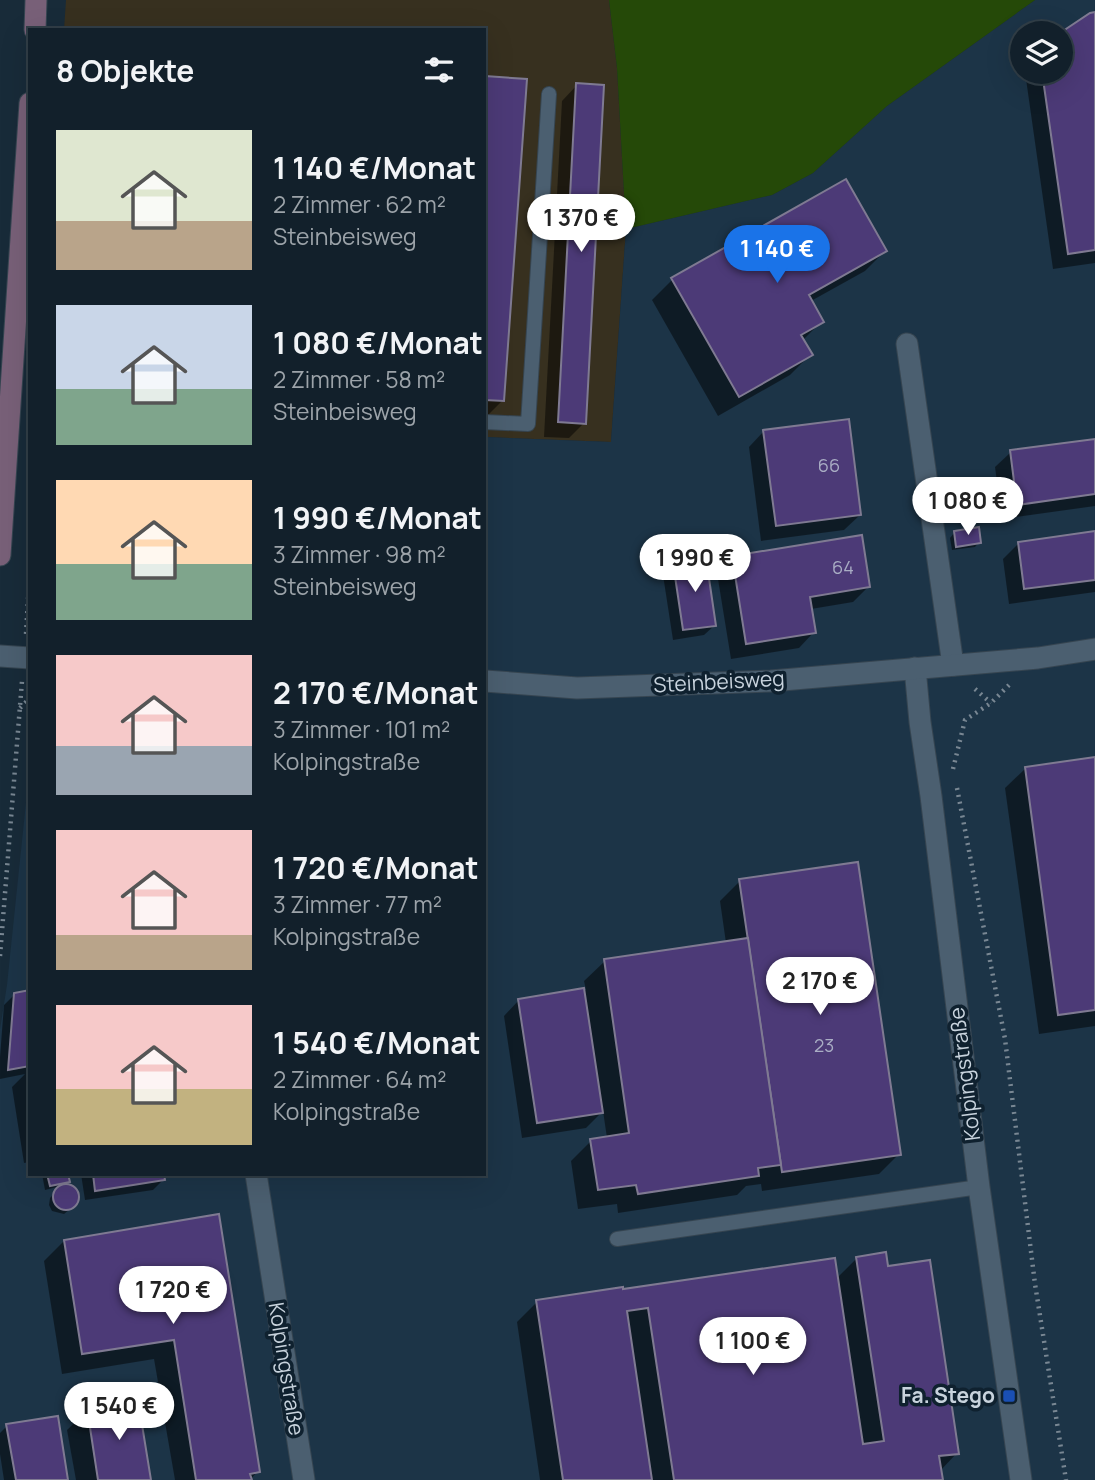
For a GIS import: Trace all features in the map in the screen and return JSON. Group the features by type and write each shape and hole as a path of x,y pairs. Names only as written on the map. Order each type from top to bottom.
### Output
{"main road":[{"path":"34,28 37,0"},
{"path":"0,555 28,133"}],"street":[{"path":"907,344 953,665"},
{"name":"Steinbeisweg","path":"486,681 578,688 771,681 1038,659 1095,649"},
{"path":"0,656 28,658"},
{"name":"Kolpingstraße","path":"915,668 979,1187 1021,1480"},
{"name":"Kolpingstraße","path":"256,1176 304,1480"}],"lane":[{"path":"486,422 528,424 549,94"},
{"path":"617,1239 979,1187"}],"path":[{"path":"953,770 965,720 991,703 1038,659"},
{"path":"0,956 21,700"},
{"path":"20,709 28,700"},
{"path":"956,782 1005,1039 1035,1284 1066,1480"}],"shaded area":[{"path":"66,0 609,0 617,68 626,229 611,442 486,437 486,28 64,28"},
{"path":"1035,0 1095,0 1095,1480 0,1480 0,1029 28,783 28,1176 486,1176 486,437 611,442 626,229 772,195 813,173 887,106"}],"green space":[{"path":"609,0 1035,0 887,106 813,173 772,195 626,229 617,68"}],"building":[{"path":"1095,12 1095,250 1068,254 1044,84 1073,84 1073,24"},
{"path":"486,76 527,79 504,401 486,400"},
{"path":"576,83 604,85 586,424 558,422"},
{"path":"846,179 887,251 809,295 824,322 801,335 813,355 739,397 671,278"},
{"path":"849,419 861,515 776,526 763,430"},
{"path":"1095,439 1095,494 1017,505 1010,450"},
{"path":"979,527 981,543 956,547 954,531"},
{"path":"1095,531 1095,580 1024,589 1018,542"},
{"path":"862,535 870,587 810,597 816,633 746,644 732,556"},
{"path":"706,558 716,626 683,630 673,563"},
{"path":"1095,757 1095,1010 1058,1015 1025,767"},
{"path":"858,862 901,1155 782,1172 739,879"},
{"path":"748,938 781,1165 758,1168 759,1176 638,1194 636,1185 598,1190 590,1139 629,1133 604,959"},
{"path":"584,988 603,1113 537,1123 518,999"},
{"path":"28,990 28,1066 8,1070 14,993"},
{"path":"48,1176 68,1176 70,1182 50,1186"},
{"path":"93,1176 164,1176 165,1180 95,1191"},
{"path":"66,1184 75,1188 79,1197 75,1206 66,1210 57,1206 53,1197 57,1188"},
{"path":"219,1214 260,1472 250,1474 252,1480 196,1480 174,1340 82,1354 64,1240"},
{"path":"886,1252 888,1266 930,1260 959,1454 939,1456 943,1480 674,1480 648,1308 627,1311 652,1480 563,1480 536,1300 835,1258 863,1444 884,1441 856,1257"},
{"path":"138,1400 151,1480 98,1480 87,1408"},
{"path":"58,1416 68,1480 16,1480 6,1424"}],"place":[{"name":"Fa. Stego","path":"1009,1396"}]}
